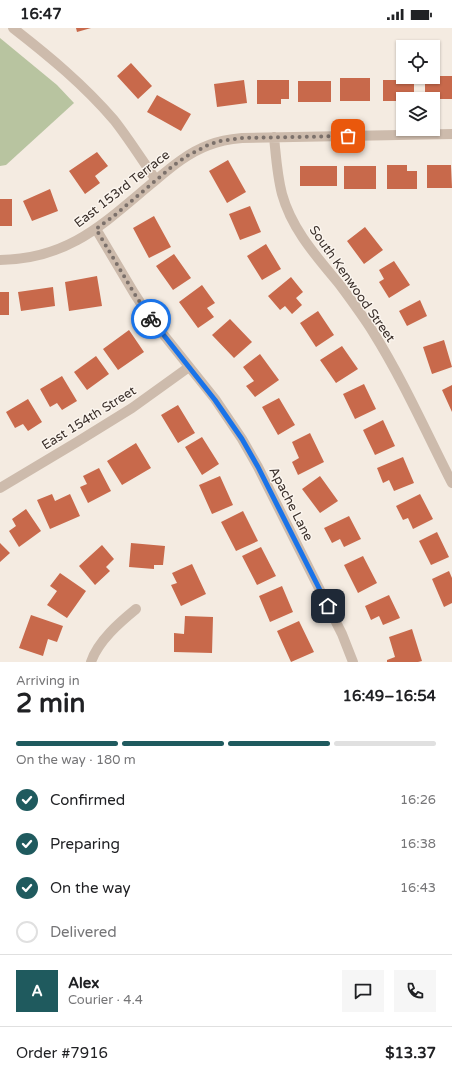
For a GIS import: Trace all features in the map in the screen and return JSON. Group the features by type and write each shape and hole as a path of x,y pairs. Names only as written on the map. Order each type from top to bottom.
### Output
{"street":[{"path":"13,28 65,70 93,96 115,122 156,180"},
{"name":"East 153rd Terrace","path":"0,260 25,259 54,252 77,242 115,215 187,156 208,145 220,141 242,138 274,137 452,134"},
{"name":"South Kenwood Street","path":"274,137 278,176 282,195 291,217 305,243 340,286 392,364 452,482"},
{"name":"Apache Lane","path":"96,229 147,313 215,400 242,439 258,467 342,634 353,662"},
{"name":"East 154th Street","path":"0,488 114,419 189,367"},
{"path":"91,662 100,646 116,625 136,609"}],"green space":[{"path":"0,38 57,85 74,103 6,165 0,166"}],"building":[{"path":"76,28 91,28 77,32"},
{"path":"131,63 152,86 138,99 117,76"},
{"path":"440,76 452,76 452,99 440,99 440,92 425,92 425,84 440,84"},
{"path":"340,78 370,78 370,101 340,101"},
{"path":"244,80 247,103 217,107 214,84"},
{"path":"257,80 289,80 289,99 281,99 281,104 257,104"},
{"path":"383,80 396,80 396,84 414,84 414,92 396,92 396,101 383,101"},
{"path":"298,81 331,81 331,102 298,102"},
{"path":"157,95 191,114 181,131 147,112"},
{"path":"97,152 108,166 95,176 100,183 85,194 69,171"},
{"path":"228,160 246,192 227,203 209,171"},
{"path":"387,165 407,165 407,171 417,171 417,189 387,189"},
{"path":"427,165 451,165 452,188 427,188"},
{"path":"300,166 337,166 337,186 300,186"},
{"path":"344,166 376,166 376,189 344,189"},
{"path":"50,189 58,211 32,221 23,201"},
{"path":"0,199 12,199 12,226 0,226"},
{"path":"250,206 261,232 240,240 229,214"},
{"path":"154,216 171,247 149,258 133,228"},
{"path":"365,227 383,250 364,264 347,241"},
{"path":"266,244 281,269 262,280 247,256"},
{"path":"174,254 191,278 173,290 156,266"},
{"path":"394,261 410,285 389,298 379,282 384,279 379,270"},
{"path":"97,276 102,306 69,311 65,282"},
{"path":"291,277 303,292 296,298 302,305 292,314 285,306 280,310 268,296"},
{"path":"202,285 215,303 207,308 214,317 198,328 179,302"},
{"path":"53,287 55,306 21,311 18,292"},
{"path":"0,292 9,292 9,315 0,315"},
{"path":"420,300 427,316 407,326 399,311"},
{"path":"318,311 334,335 316,347 300,323"},
{"path":"230,319 252,342 234,358 212,335"},
{"path":"129,330 144,352 118,370 103,349"},
{"path":"444,340 452,367 432,374 423,347"},
{"path":"342,346 358,369 336,383 320,360"},
{"path":"260,354 279,380 255,397 246,386 254,381 243,367"},
{"path":"96,356 109,374 87,390 74,372"},
{"path":"62,376 77,401 62,410 57,403 50,407 40,389"},
{"path":"364,384 376,409 355,419 343,394"},
{"path":"452,385 452,412 442,390"},
{"path":"279,398 295,425 278,435 262,407"},
{"path":"28,399 42,422 28,431 23,424 15,428 6,412"},
{"path":"178,405 195,433 178,443 161,415"},
{"path":"383,420 395,446 375,455 363,430"},
{"path":"310,433 324,462 298,475 292,462 299,458 292,442"},
{"path":"202,437 219,464 202,475 185,447"},
{"path":"136,443 151,468 122,485 107,461"},
{"path":"403,457 414,483 394,491 389,480 383,483 377,468"},
{"path":"99,468 111,491 88,503 80,487 87,484 83,476"},
{"path":"220,476 233,505 212,514 199,485"},
{"path":"320,476 338,501 320,513 302,489"},
{"path":"52,494 55,501 70,494 80,516 50,529 37,500"},
{"path":"420,494 433,519 413,529 408,518 403,520 396,506"},
{"path":"26,509 41,531 19,547 9,531 16,526 12,519"},
{"path":"243,511 258,541 236,551 221,522"},
{"path":"349,516 361,539 344,547 340,539 332,543 324,528"},
{"path":"437,532 449,557 431,565 419,541"},
{"path":"0,543 10,553 0,562"},
{"path":"131,543 165,546 163,565 154,565 154,569 129,567"},
{"path":"102,545 114,559 106,567 110,571 95,585 79,566"},
{"path":"261,547 276,576 257,585 242,556"},
{"path":"363,556 377,583 358,593 344,565"},
{"path":"192,564 206,594 181,606 171,585 177,583 172,573"},
{"path":"449,571 452,578 452,603 444,607 432,579"},
{"path":"60,573 86,591 67,618 47,605 57,591 50,586"},
{"path":"282,586 293,612 270,622 259,596"},
{"path":"389,595 400,618 383,625 379,616 371,620 365,606"},
{"path":"31,615 63,626 57,642 48,639 43,656 19,648"},
{"path":"185,616 213,617 212,653 174,652 174,633 184,634"},
{"path":"299,621 314,652 291,662 277,631"},
{"path":"412,629 422,661 387,662 387,660 395,657 389,637"}],"way so far":[{"path":"151,319 96,229 115,215 174,165 208,145 220,141 242,138 348,136"}],"route":[{"path":"151,319 215,400 242,439 258,467 328,606"}]}
